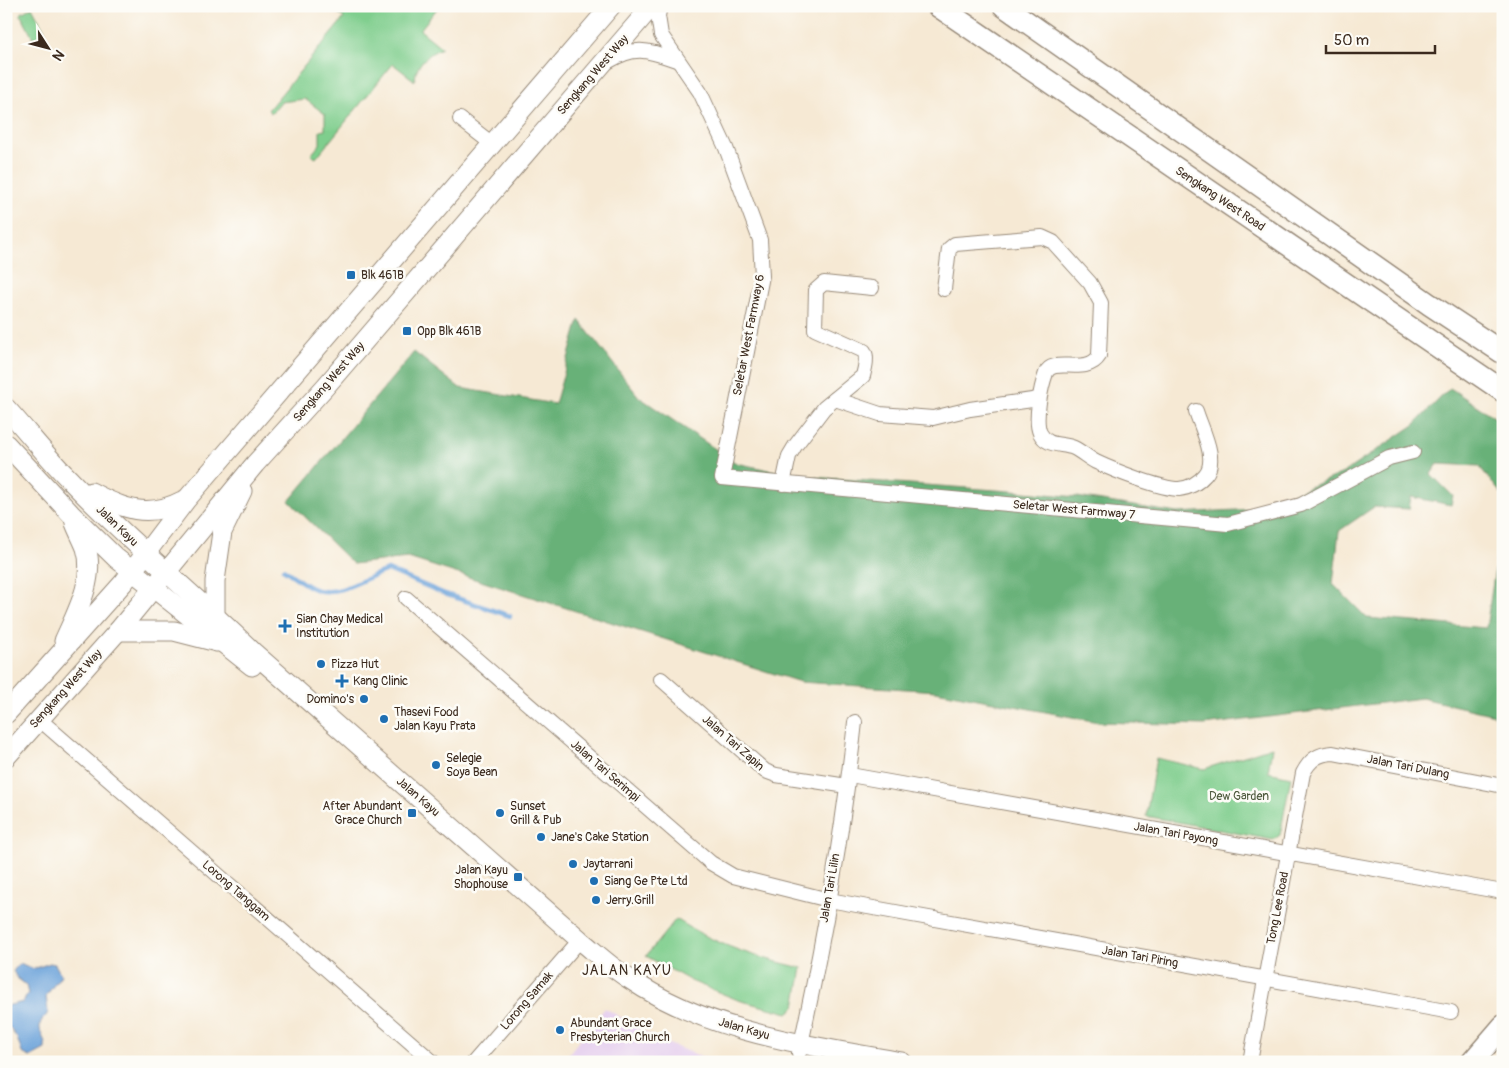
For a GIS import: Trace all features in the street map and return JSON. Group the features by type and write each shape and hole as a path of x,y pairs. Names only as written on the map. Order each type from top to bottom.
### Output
{"main road":[{"path":"6,714 131,572 186,500 491,143 611,6"},
{"name":"Sengkang West Way","path":"6,757 118,631 166,570 255,464 326,387 652,6"},
{"path":"927,6 963,23"},
{"name":"Sengkang West Road","path":"938,6 1503,391"},
{"path":"1004,6 1422,298 1503,352"},
{"name":"Jalan Kayu","path":"6,408 68,479 145,552 215,614 254,654 578,944"},
{"name":"Jalan Kayu","path":"6,444 71,514 131,572 153,586 223,644 578,944 628,978 674,1004 736,1029 800,1048 832,1062"},
{"path":"215,614 215,581 222,532 255,464"},
{"path":"68,479 126,508 157,511 186,500"},
{"path":"58,656 80,606 89,570 86,550 71,514"},
{"path":"118,631 174,631 223,644"},
{"path":"1472,1062 1503,1026"},
{"name":"Jalan Kayu","path":"800,1048 902,1062"}],"street":[{"name":"Seletar West Farmway 6","path":"660,6 658,16 660,36 700,92 712,116 752,212 760,240 762,276 722,478"},
{"path":"600,66 622,53 634,49 649,51 676,60"},
{"path":"460,118 491,143"},
{"path":"944,289 949,250 955,244 1042,237 1060,248 1090,283 1101,303 1099,356 1095,362 1084,366 1049,368 1039,399 1040,432 1049,443 1073,447 1095,462 1130,476 1177,489 1189,488 1207,474 1212,460 1196,411"},
{"path":"783,484 791,451 824,408 863,376 866,354 864,350 814,329 816,290 824,282 872,288"},
{"path":"835,399 880,414 933,418 970,409 1039,399"},
{"name":"Seletar West Farmway 7","path":"722,478 1228,524 1301,505 1389,458 1413,452"},
{"name":"Jalan Tari Serimpi","path":"406,598 711,862 733,876 829,900"},
{"name":"Jalan Tari Zapin","path":"661,680 764,771 776,775 848,780"},
{"name":"Lorong Tanggam","path":"39,719 433,1062"},
{"name":"Jalan Tari Lilin","path":"800,1048 829,900 855,722"},
{"name":"Jalan Tari Dulang","path":"1314,758 1332,753 1503,786"},
{"name":"Tong Lee Road","path":"1250,1062 1303,773 1314,758"},
{"name":"Jalan Tari Payong","path":"848,780 1503,892"},
{"name":"Jalan Tari Piring","path":"829,900 1264,980 1451,1012"},
{"name":"Lorong Samak","path":"474,1062 578,944"}],"shaded area":[{"path":"605,1008 661,1041 716,1062 562,1062"}],"green space":[{"path":"330,6 439,6 420,30 442,48 431,53 423,61 417,70 415,81 393,64 316,158 311,155 320,144 320,131 325,130 325,114 305,99 281,102 271,113 268,110 344,18"},
{"path":"32,7 46,33 34,39 20,14"},
{"path":"579,320 639,397 736,463 797,476 1077,497 1177,513 1257,509 1343,473 1414,425 1450,388 1503,423 1503,496 1479,466 1438,464 1431,474 1453,496 1451,505 1411,497 1409,509 1374,507 1339,531 1333,584 1367,618 1486,628 1497,556 1503,552 1503,717 1422,698 1204,725 1098,722 936,691 800,682 408,558 353,564 289,501 414,352 460,388 555,404"},
{"name":"Dew Garden","path":"1272,747 1268,772 1291,777 1280,835 1273,840 1146,816 1156,758 1204,769"},
{"path":"676,919 707,936 737,949 802,968 795,1007 788,1013 738,1000 691,981 646,956"}],"water":[{"path":"20,963 33,969 50,963 55,964 61,975 46,996 48,1012 40,1026 45,1049 30,1057 22,1053 17,1038 6,1023 6,1006 23,1002 28,994 26,985 17,978 13,971"}],"waterway":[{"path":"283,569 308,586 326,591 353,585 388,570 445,594 510,616"}],"place":[{"name":"Blk 461B","path":"351,275"},
{"name":"Opp Blk 461B","path":"407,331"},
{"name":"Sian Chay Medical Institution","path":"285,626"},
{"name":"Pizza Hut","path":"321,664"},
{"name":"Kang Clinic","path":"342,681"},
{"name":"Domino's","path":"364,699"},
{"name":"Thasevi Food Jalan Kayu Prata","path":"384,719"},
{"name":"Selegie Soya Bean","path":"436,765"},
{"name":"After Abundant Grace Church","path":"412,813"},
{"name":"Sunset Grill & Pub","path":"500,813"},
{"name":"Jane's Cake Station","path":"541,837"},
{"name":"Jaytarrani","path":"573,864"},
{"name":"Jalan Kayu Shophouse","path":"518,877"},
{"name":"Siang Ge Pte Ltd","path":"594,881"},
{"name":"Jerry.Grill","path":"596,900"},
{"name":"Abundant Grace Presbyterian Church","path":"560,1030"}],"district":[{"name":"JALAN KAYU","path":"627,970"}]}
